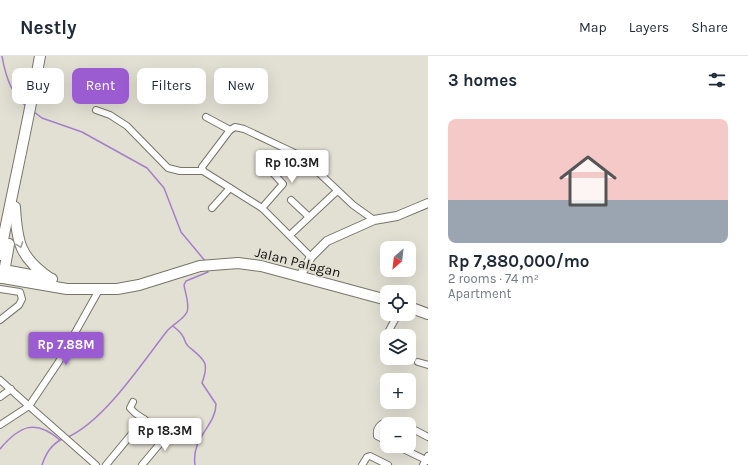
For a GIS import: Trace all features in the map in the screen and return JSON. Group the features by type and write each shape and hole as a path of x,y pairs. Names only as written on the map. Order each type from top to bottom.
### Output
{"main road":[{"path":"2,274 12,206 40,56"},
{"path":"0,232 12,206"},
{"path":"0,255 12,206"},
{"path":"12,206 21,248 28,261 51,279"},
{"name":"Jalan Palagan","path":"2,274 67,289 99,290 117,289 139,285 200,266 238,263 261,266 380,298"},
{"name":"Jalan Palagan","path":"2,274 51,279 84,289"},
{"path":"416,310 428,314"}],"street":[{"path":"96,110 110,115 127,126 168,168 180,171 203,171 262,208 311,257"},
{"path":"206,117 230,130"},
{"path":"203,171 202,167 230,130 239,126 301,156 337,191 374,220"},
{"path":"262,161 283,184 262,208"},
{"path":"212,208 230,188"},
{"path":"290,235 308,216 337,191"},
{"path":"291,200 308,216"},
{"path":"300,276 311,257 327,241 374,220 397,216 428,203"},
{"path":"0,289 20,292 22,299 18,305 0,320"},
{"path":"0,425 29,406 58,363 99,290"},
{"path":"418,362 428,365"},
{"path":"0,380 96,465"},
{"path":"0,397 11,390"},
{"path":"133,402 130,408 167,435"},
{"path":"106,465 144,419"},
{"path":"380,426 377,431 377,436 380,438"},
{"path":"142,465 173,428"},
{"path":"416,431 428,437"},
{"path":"411,453 426,461"},
{"path":"362,465 367,457 370,456 388,465"}],"waterway":[{"path":"2,56 10,84 16,96 26,106"},
{"path":"34,112 42,118 82,132 147,168 164,188 181,232 206,262"},
{"path":"68,437 82,429 96,418 122,390 167,331 185,315 188,306 184,285 186,281 208,272 207,270"},
{"path":"173,326 184,337 188,346 202,358 205,365 202,383 216,404 212,419 197,447 195,465"},
{"path":"0,449 14,435 21,430 28,428 36,427 43,429 60,440"},
{"path":"42,465 49,450 62,439"}]}
